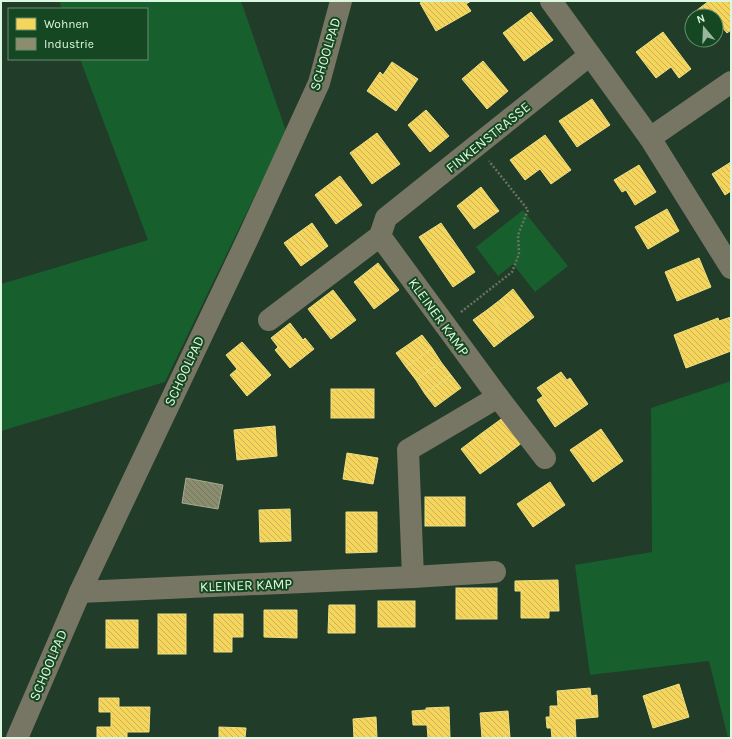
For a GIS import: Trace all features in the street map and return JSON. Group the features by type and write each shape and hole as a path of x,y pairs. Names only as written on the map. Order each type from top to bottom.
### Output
{"street":[{"name":"SCHOOLPAD","path":"17,738 80,592 248,238 319,83 341,1"},
{"path":"551,1 650,138 731,268"},
{"name":"FINKENSTRASSE","path":"383,227 477,146 590,55"},
{"path":"650,138 731,82"},
{"name":"KLEINER KAMP","path":"383,227 444,324 545,458"},
{"path":"269,320 383,227"},
{"path":"413,577 408,450 498,397"},
{"name":"KLEINER KAMP","path":"80,592 495,572"}],"path":[{"path":"444,324 512,272 519,254 518,235 528,210 477,146"}],"green space":[{"path":"59,1 241,1 286,131 165,382 1,431 1,284 148,240 80,60 148,60 148,8 62,8"},
{"path":"523,210 568,266 535,292 513,264 498,276 476,247"},
{"path":"731,381 731,738 728,738 709,661 590,675 575,565 652,552 651,408"}],"building: Wohnen":[{"path":"424,1 471,1 466,4 471,11 436,31 420,3"},
{"path":"709,1 728,1 731,4 731,30 727,33 724,30 724,8 700,8"},
{"path":"531,12 553,40 524,61 503,33"},
{"path":"663,32 691,69 679,78 671,67 656,78 636,52"},
{"path":"483,61 508,91 487,109 462,79"},
{"path":"392,62 418,79 396,111 367,91 380,72 383,75"},
{"path":"592,99 610,125 577,147 559,121"},
{"path":"426,110 449,136 430,152 408,125"},
{"path":"377,133 400,164 372,184 350,153"},
{"path":"545,135 571,170 551,184 540,169 525,180 510,160"},
{"path":"731,162 731,191 725,195 712,174"},
{"path":"639,165 656,192 635,205 626,190 622,192 614,180"},
{"path":"340,176 362,205 336,224 315,195"},
{"path":"481,187 499,211 474,229 457,206"},
{"path":"667,209 679,231 648,249 635,227"},
{"path":"312,223 328,246 315,256 298,233"},
{"path":"441,223 475,272 453,287 419,237"},
{"path":"298,233 315,256 301,266 284,243"},
{"path":"699,258 711,287 677,301 665,272"},
{"path":"378,263 399,290 374,309 354,282"},
{"path":"513,289 534,317 521,327 500,300"},
{"path":"333,290 356,320 331,339 308,309"},
{"path":"500,300 521,327 507,337 487,310"},
{"path":"487,310 507,337 494,347 473,320"},
{"path":"731,317 731,351 686,368 674,335 718,318 719,321"},
{"path":"290,323 303,340 305,338 314,349 290,368 275,350 278,347 271,338"},
{"path":"422,335 432,348 406,367 396,353"},
{"path":"242,342 271,375 247,396 230,375 237,369 226,355"},
{"path":"432,348 441,362 416,380 406,367"},
{"path":"441,362 451,375 425,394 416,380"},
{"path":"561,372 567,380 570,378 588,404 555,427 537,400 543,396 537,388"},
{"path":"451,375 461,388 435,407 425,394"},
{"path":"331,389 374,389 374,418 331,418"},
{"path":"504,417 523,442 501,459 482,433"},
{"path":"275,426 277,456 237,460 234,430"},
{"path":"601,429 623,461 593,482 570,450"},
{"path":"482,433 501,459 480,474 461,449"},
{"path":"347,453 378,458 373,484 343,479"},
{"path":"550,482 565,505 533,527 517,504"},
{"path":"425,497 465,497 465,526 425,526"},
{"path":"290,509 291,541 260,542 259,510"},
{"path":"346,512 377,512 377,552 346,553"},
{"path":"558,580 559,611 549,611 549,618 521,618 521,591 515,591 515,581"},
{"path":"456,588 497,588 497,619 456,619"},
{"path":"378,601 415,601 415,627 378,627"},
{"path":"329,605 355,605 355,633 328,633"},
{"path":"264,610 297,610 297,638 264,637"},
{"path":"158,614 186,614 186,654 158,654"},
{"path":"214,614 243,614 243,637 232,637 232,652 214,652"},
{"path":"106,620 138,620 138,648 106,648"},
{"path":"679,684 689,717 653,728 643,696"},
{"path":"590,688 591,696 597,695 598,717 575,719 576,738 552,738 551,728 547,728 546,717 550,717 550,706 558,706 557,691"},
{"path":"99,698 119,698 119,707 150,707 149,732 127,732 127,738 97,738 97,727 111,727 111,712 99,712"},
{"path":"449,707 450,738 428,738 427,725 413,725 412,711 426,710 426,708"},
{"path":"508,711 510,738 482,738 480,713"},
{"path":"376,717 377,738 354,738 353,719"},
{"path":"219,727 246,728 245,738 219,738"}],"building: Industrie":[{"path":"186,478 223,485 218,509 182,503"}]}
